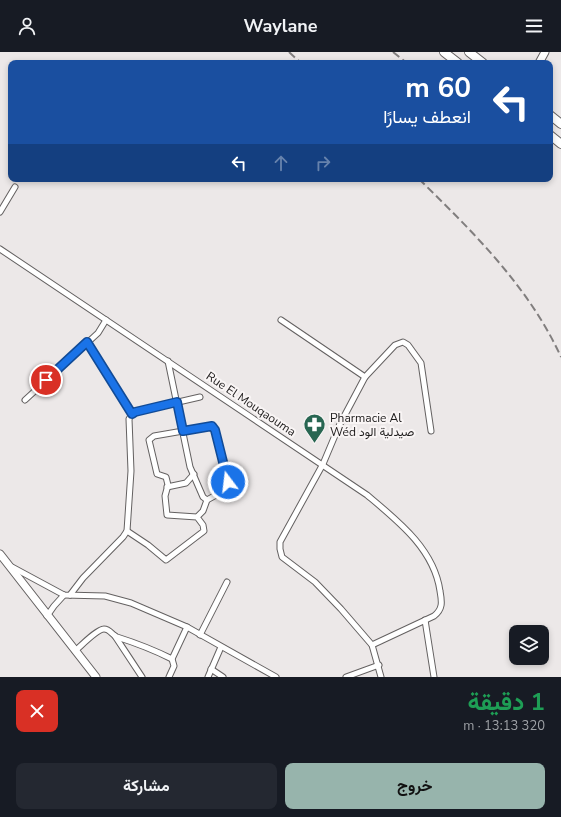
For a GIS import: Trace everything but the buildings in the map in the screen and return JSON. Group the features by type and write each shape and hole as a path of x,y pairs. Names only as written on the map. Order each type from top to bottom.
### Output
{"main road":[{"path":"444,52 454,60"},
{"path":"469,52 479,60"},
{"path":"553,117 561,124"},
{"path":"553,137 561,144"},
{"path":"0,554 12,567 47,616 96,677"}],"street":[{"path":"0,212 15,188"},
{"name":"Rue El Mouqaouma","path":"0,249 323,464 367,495 396,519 419,543 431,562 437,577 442,604 440,612 372,645"},
{"path":"25,400 98,333 106,320"},
{"path":"281,320 365,377"},
{"path":"87,342 132,414"},
{"path":"381,677 379,665 372,645 315,582 282,557 280,542 323,464 339,426 365,377 394,345 403,342 408,345 421,363 431,431"},
{"path":"168,361 190,467 203,497 207,500"},
{"path":"70,595 83,578 127,531 131,470 129,419 132,414 135,412 200,397"},
{"path":"210,425 212,426 215,430 229,485 227,489 207,500 203,511 197,517 167,515 165,496 167,487 165,475 160,476 157,474 149,440 154,436 210,425"},
{"path":"167,487 186,483 194,474"},
{"path":"127,531 148,545 166,560 204,531 203,525 197,517"},
{"path":"12,567 64,595 105,596 118,599 187,627 276,677"},
{"path":"200,635 227,582"},
{"path":"47,616 64,595"},
{"path":"425,620 434,677"},
{"path":"169,677 174,666 172,659 187,627"},
{"path":"75,651 101,630 109,630 115,636 142,677"},
{"path":"115,636 126,639 172,659"},
{"path":"208,677 221,647"},
{"path":"346,677 379,665"},
{"path":"211,669 222,677"}],"railway":[{"path":"289,52 298,60"},
{"path":"393,52 403,60"},
{"path":"422,182 479,240 516,284 548,331 561,357"}],"place":[{"name":"Pharmacie Al Wéd صيدلية الود","path":"315,444"}],"route":[{"path":"46,380 87,342 132,414 177,402 183,431 210,425 214,427 228,482"}]}
